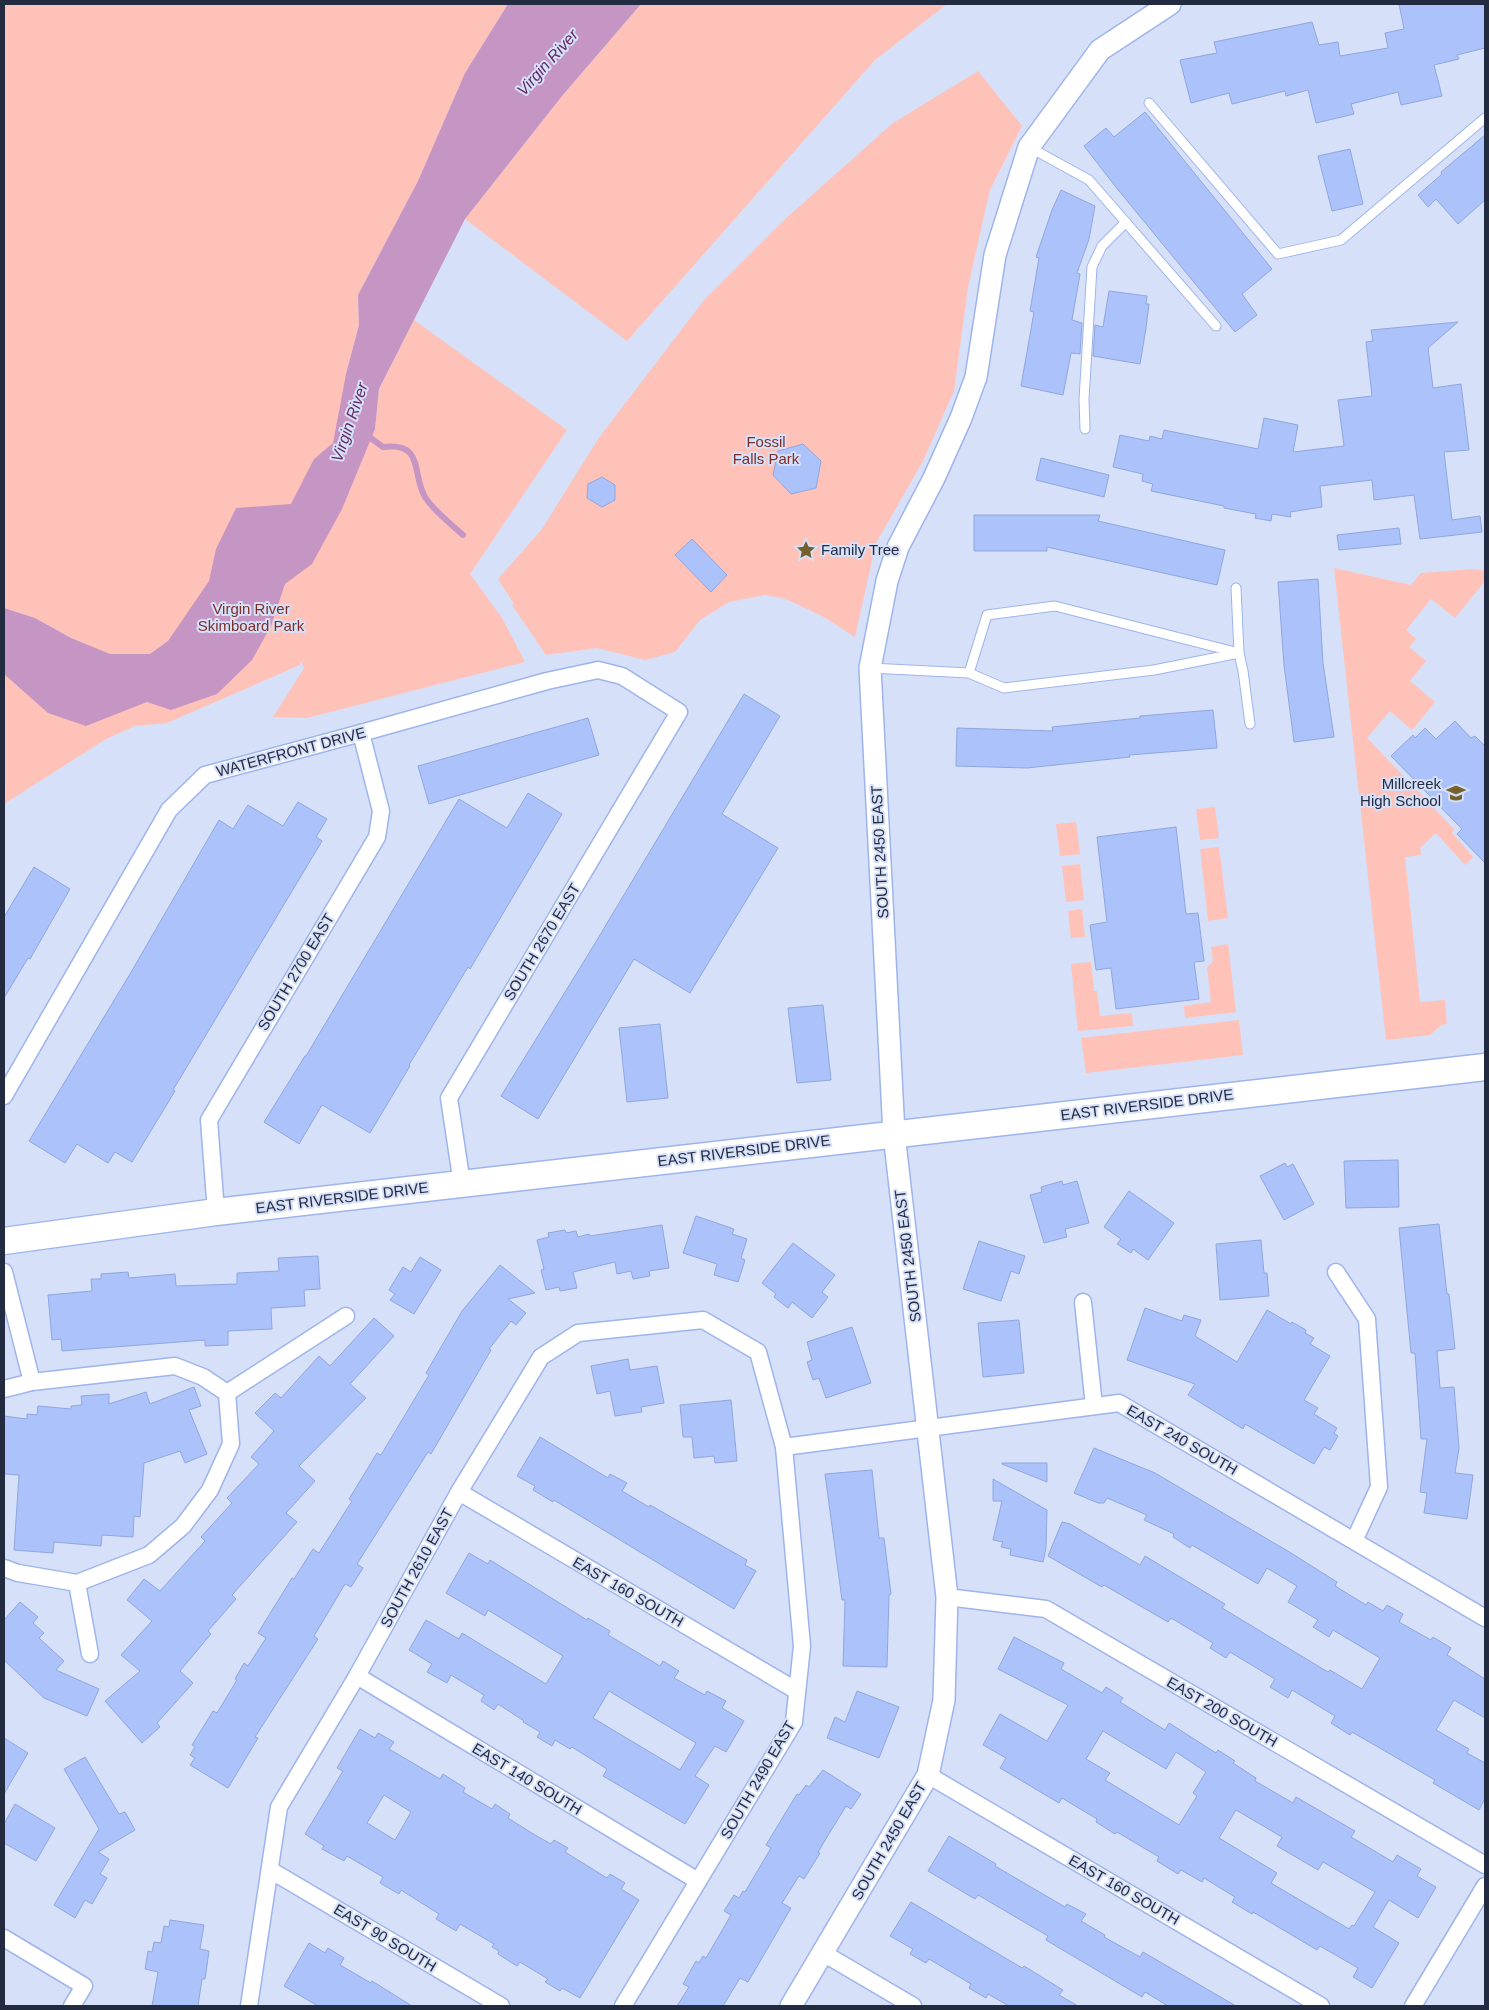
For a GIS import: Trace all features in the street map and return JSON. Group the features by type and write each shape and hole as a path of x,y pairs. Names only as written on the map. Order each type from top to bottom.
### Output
{"main road":[{"name":"EAST RIVERSIDE DRIVE","path":"4,1241 216,1212 1485,1067"}],"street":[{"name":"SOUTH 2450 EAST","path":"791,2006 928,1775 944,1700 947,1597 894,1134 870,668 886,581 898,547 934,478 961,418 976,377 995,255 1029,147 1100,50 1170,4"},
{"name":"WATERFRONT DRIVE","path":"4,1096 169,810 205,774 361,734 548,681 598,670 622,676 679,712"},
{"name":"SOUTH 2670 EAST","path":"462,1184 450,1098 679,712"},
{"name":"SOUTH 2700 EAST","path":"216,1212 209,1120 377,837 381,811 361,734"},
{"path":"4,1272 32,1382"},
{"path":"1336,1272 1367,1320 1379,1487 1354,1541"},
{"path":"1083,1302 1094,1406"},
{"path":"227,1393 346,1316"},
{"name":"SOUTH 2610 EAST","path":"248,2006 279,1807 357,1676 459,1492 541,1357 578,1333 703,1320 758,1352"},
{"name":"SOUTH 2490 EAST","path":"623,2006 794,1722 802,1646 784,1447 758,1352"},
{"path":"4,1389 32,1382 175,1366 203,1378 227,1393"},
{"path":"4,1568 18,1574 77,1584 149,1555 183,1526 210,1490 231,1444 227,1393"},
{"name":"EAST 240 SOUTH","path":"784,1447 1118,1403 1485,1618"},
{"name":"EAST 160 SOUTH","path":"459,1492 798,1691"},
{"path":"77,1584 90,1654"},
{"name":"EAST 200 SOUTH","path":"947,1597 1046,1609 1485,1865"},
{"name":"EAST 140 SOUTH","path":"357,1676 698,1882"},
{"name":"EAST 160 SOUTH","path":"928,1775 1321,2006"},
{"name":"EAST 90 SOUTH","path":"270,1870 501,2006"},
{"path":"1413,2006 1485,1886"},
{"path":"4,1938 84,1986 72,2006"},
{"path":"823,1953 913,2006"}],"lane":[{"path":"1149,103 1278,254 1341,240 1485,118"},
{"path":"1029,147 1089,180 1216,326"},
{"path":"1085,429 1084,399 1092,267 1102,246 1126,222"},
{"path":"1236,588 1239,653 1250,724"},
{"path":"969,673 987,614 1055,606 1239,653"},
{"path":"870,668 969,673 1004,688 1154,670 1239,653"}],"green space":[{"name":"Virgin River Skimboard Park","path":"4,4 508,4 465,73 418,181 358,295 359,325 346,374 375,429 379,389 414,320 567,430 470,574 502,618 525,662 307,718 273,717 304,668 301,661 300,665 167,723 135,726 106,739 4,804 4,674 7,675 73,639 35,618 4,608"},
{"path":"641,4 947,4 875,60 627,341 465,219 562,96"},
{"name":"Fossil Falls Park","path":"978,71 1022,126 990,190 968,287 954,391 923,461 876,543 855,637 824,617 786,599 765,595 729,602 700,620 675,652 645,660 597,648 546,655 512,605 514,604 498,579 542,529 598,439 704,300 784,220 893,123"},
{"path":"1334,568 1411,585 1421,573 1475,569 1485,571 1485,581 1455,618 1431,599 1406,630 1416,639 1409,647 1426,661 1410,681 1435,702 1412,730 1390,711 1367,738 1454,829 1452,833 1473,857 1465,865 1436,833 1420,848 1421,855 1405,857 1420,1002 1445,1000 1447,1024 1441,1025 1430,1035 1386,1040"},
{"path":"1215,807 1219,838 1200,840 1196,809"},
{"path":"1076,822 1080,854 1060,856 1056,824"},
{"path":"1219,847 1228,918 1208,921 1200,849"},
{"path":"1080,864 1084,900 1066,902 1062,866"},
{"path":"1082,909 1085,937 1071,938 1068,911"},
{"path":"1228,944 1236,1012 1185,1018 1184,1006 1211,1002 1207,968 1213,961 1211,947"},
{"path":"1091,962 1094,991 1097,991 1100,1016 1132,1013 1133,1026 1078,1031 1071,964"},
{"path":"1239,1020 1243,1055 1086,1073 1081,1038"}],"water":[{"name":"Virgin River","path":"508,4 641,4 562,96 465,219 379,389 375,429 342,509 312,564 285,584 271,626 252,660 217,694 171,710 147,702 86,726 48,713 4,674 4,608 35,618 71,638 110,654 150,654 168,641 209,581 216,549 236,508 291,504 314,459 333,443 346,374 359,325 358,295 418,181 465,73"}],"building":[{"path":"1399,4 1485,4 1485,48 1457,55 1459,59 1434,65 1442,96 1401,105 1398,92 1351,104 1354,114 1316,123 1308,90 1286,96 1285,91 1232,104 1229,93 1191,103 1180,60 1217,53 1214,42 1312,22 1319,45 1338,42 1340,56 1388,48 1385,33 1404,29"},
{"path":"1145,112 1272,269 1242,294 1257,315 1235,332 1084,146 1106,128 1114,137"},
{"path":"1485,135 1485,200 1458,224 1436,199 1428,207 1418,195 1442,174 1441,172"},
{"path":"1350,149 1363,204 1332,211 1318,156"},
{"path":"1061,190 1095,206 1089,239 1077,273 1080,274 1072,320 1082,323 1080,354 1071,353 1063,395 1021,386 1034,312 1030,311 1039,258 1036,257"},
{"path":"1109,291 1147,296 1146,304 1149,304 1140,364 1093,356 1095,325 1103,327"},
{"path":"1458,322 1428,348 1433,388 1461,384 1469,450 1444,452 1452,520 1480,516 1482,532 1420,539 1414,495 1374,500 1372,480 1320,486 1322,507 1290,512 1291,517 1272,514 1271,521 1255,518 1256,514 1224,508 1224,506 1151,491 1153,484 1142,481 1143,474 1113,467 1120,435 1149,441 1150,436 1162,439 1164,430 1258,449 1264,418 1298,425 1293,452 1344,446 1338,400 1372,396 1366,342 1373,341 1371,330"},
{"path":"803,444 821,461 816,488 791,494 773,475 778,451"},
{"path":"1041,458 1109,475 1104,497 1036,480"},
{"path":"602,477 615,485 615,500 602,507 587,498 588,484"},
{"path":"974,515 1100,515 1098,521 1225,550 1217,585 1047,547 1047,551 974,551"},
{"path":"1399,528 1401,544 1339,550 1337,535"},
{"path":"692,539 727,575 711,592 675,555"},
{"path":"1318,579 1323,663 1334,737 1294,742 1284,665 1278,582"},
{"path":"744,694 780,716 722,814 778,848 690,993 634,959 538,1119 501,1096"},
{"path":"1213,710 1217,748 1129,755 1130,757 1027,768 956,766 957,728 1053,731 1052,727 1140,718 1140,716"},
{"path":"588,718 599,755 429,804 418,766"},
{"name":"Millcreek High School","path":"1455,721 1471,738 1475,736 1485,746 1485,863 1457,834 1462,829 1391,756 1413,735 1415,738 1425,728 1436,739"},
{"path":"528,793 562,814 470,969 468,967 409,1065 370,1133 322,1105 299,1144 264,1122 306,1056 459,799 507,828"},
{"path":"298,802 327,819 316,837 322,841 132,1162 115,1152 108,1163 77,1144 65,1163 29,1141 130,974 219,820 233,829 248,805 283,826"},
{"path":"1176,827 1186,914 1198,913 1204,961 1194,962 1199,999 1116,1009 1111,968 1096,970 1090,925 1107,922 1097,837"},
{"path":"34,867 70,889 30,959 28,958 4,998 4,917"},
{"path":"823,1005 831,1080 797,1083 788,1008"},
{"path":"660,1024 668,1098 627,1102 619,1028"},
{"path":"1398,1160 1399,1207 1346,1208 1344,1161"},
{"path":"1285,1163 1287,1167 1293,1164 1314,1204 1284,1220 1260,1176"},
{"path":"1062,1181 1063,1185 1077,1181 1089,1223 1065,1229 1067,1237 1044,1243 1030,1195 1042,1192 1041,1187"},
{"path":"1129,1191 1174,1223 1148,1260 1133,1249 1131,1253 1117,1244 1121,1239 1104,1227"},
{"path":"696,1216 734,1229 732,1234 747,1239 741,1258 745,1260 738,1282 714,1275 717,1264 683,1253"},
{"path":"1439,1224 1455,1349 1437,1351 1440,1388 1454,1387 1459,1448 1455,1473 1473,1475 1467,1519 1424,1513 1427,1493 1420,1492 1427,1439 1421,1439 1415,1353 1411,1353 1399,1228"},
{"path":"662,1225 669,1268 649,1271 650,1276 633,1279 631,1271 617,1274 615,1262 573,1272 577,1288 560,1291 559,1287 546,1290 541,1270 544,1269 537,1240 549,1237 548,1233 565,1230 566,1233 576,1231 578,1237"},
{"path":"1261,1240 1264,1273 1267,1273 1269,1296 1220,1300 1216,1244"},
{"path":"979,1241 1025,1256 1019,1274 1011,1271 1001,1301 963,1289"},
{"path":"793,1243 835,1275 822,1292 828,1297 812,1318 792,1302 788,1308 774,1297 776,1294 762,1283"},
{"path":"318,1256 320,1289 304,1290 305,1306 271,1308 272,1329 228,1331 228,1345 205,1346 205,1340 62,1351 61,1339 52,1340 48,1295 92,1291 91,1279 101,1279 101,1274 128,1272 129,1278 175,1274 176,1286 237,1284 237,1273 279,1271 278,1258"},
{"path":"420,1257 441,1270 414,1314 390,1300 395,1294 389,1290 403,1267 411,1272"},
{"path":"500,1265 535,1293 508,1299 526,1313 516,1325 511,1321 489,1349 491,1350 431,1454 428,1452 357,1564 363,1568 351,1587 345,1584 314,1636 318,1639 255,1737 258,1738 228,1788 190,1765 195,1758 190,1755 195,1747 192,1745 213,1711 217,1713 237,1680 235,1679 244,1663 248,1666 266,1638 258,1633 292,1578 294,1579 313,1549 319,1553 352,1501 349,1499 377,1453 381,1455 429,1375 426,1373 462,1311"},
{"path":"1145,1308 1182,1321 1184,1315 1201,1320 1195,1336 1237,1362 1267,1310 1291,1324 1292,1322 1306,1330 1305,1333 1314,1338 1310,1344 1330,1356 1304,1400 1318,1408 1314,1414 1337,1428 1334,1433 1338,1436 1330,1450 1324,1447 1314,1464 1245,1424 1243,1429 1188,1395 1195,1384 1127,1360"},
{"path":"374,1318 394,1336 350,1384 366,1398 299,1466 315,1481 286,1513 297,1522 232,1595 236,1599 208,1631 211,1634 180,1671 193,1683 157,1723 160,1727 142,1743 105,1701 140,1671 121,1655 152,1621 127,1600 144,1579 160,1591 205,1541 201,1537 232,1503 227,1498 259,1464 251,1457 274,1431 255,1413 275,1393 281,1398 319,1356 330,1366"},
{"path":"1019,1320 1024,1373 983,1377 978,1323"},
{"path":"852,1327 871,1383 826,1398 819,1378 813,1380 807,1362 812,1360 807,1342"},
{"path":"628,1359 630,1370 657,1366 664,1403 641,1407 642,1412 615,1416 610,1391 597,1394 591,1366"},
{"path":"194,1387 201,1406 189,1410 207,1454 185,1463 180,1451 144,1463 140,1517 134,1516 133,1537 102,1535 101,1546 54,1542 53,1553 14,1550 19,1475 4,1474 4,1416 27,1419 27,1414 37,1415 38,1406 71,1409 71,1406 82,1405 81,1396 109,1394 109,1404 146,1392 150,1404"},
{"path":"731,1400 737,1461 715,1463 714,1456 694,1458 692,1437 683,1437 680,1405"},
{"path":"540,1437 608,1478 610,1474 627,1483 622,1491 747,1560 745,1565 756,1571 734,1609 554,1500 553,1502 533,1490 535,1486 517,1476"},
{"path":"1094,1448 1155,1473 1291,1553 1337,1582 1335,1586 1366,1605 1368,1602 1383,1611 1387,1605 1403,1614 1399,1622 1431,1640 1433,1637 1451,1648 1447,1655 1485,1679 1485,1718 1454,1700 1436,1730 1469,1749 1467,1753 1485,1763 1485,1798 1479,1810 1433,1783 1435,1780 1352,1732 1350,1735 1331,1723 1335,1716 1292,1690 1288,1698 1270,1687 1275,1679 1230,1652 1226,1658 1210,1648 1213,1643 1171,1618 1168,1622 1104,1585 1102,1587 1048,1556 1062,1522 1070,1524 1140,1565 1145,1556 1225,1604 1222,1608 1328,1672 1330,1670 1362,1689 1380,1658 1333,1630 1329,1637 1313,1627 1318,1620 1288,1602 1297,1586 1267,1568 1258,1584 1192,1545 1190,1548 1173,1537 1174,1534 1144,1520 1147,1515 1107,1498 1104,1503 1098,1503 1074,1493"},
{"path":"1047,1463 1047,1482 1002,1464"},
{"path":"872,1470 879,1538 884,1538 891,1594 889,1595 887,1667 843,1666 845,1600 842,1600 825,1474"},
{"path":"993,1479 1047,1510 1046,1548 1043,1562 1010,1555 1011,1549 1001,1547 1003,1542 993,1540 1002,1501 993,1501"},
{"path":"469,1553 488,1564 490,1560 587,1620 588,1618 610,1631 608,1635 660,1666 663,1661 679,1671 674,1678 705,1695 707,1691 726,1701 722,1708 744,1721 726,1752 715,1746 695,1776 709,1785 685,1824 603,1776 607,1769 572,1747 570,1749 555,1740 552,1746 537,1737 540,1732 498,1704 494,1710 481,1701 484,1695 451,1675 447,1683 427,1672 432,1664 409,1650 426,1620 459,1639 462,1633 546,1684 563,1656 488,1610 485,1616 446,1593","holes":["609,1691 696,1743 680,1770 593,1718"]},
{"path":"20,1602 38,1617 33,1623 44,1633 39,1638 64,1661 56,1670 99,1689 87,1716 44,1698 4,1660 4,1620"},
{"path":"1014,1637 1064,1663 1061,1669 1102,1693 1106,1687 1123,1698 1120,1702 1165,1730 1169,1723 1216,1753 1218,1750 1235,1761 1233,1763 1256,1778 1255,1781 1293,1803 1296,1797 1355,1831 1351,1837 1393,1862 1397,1855 1421,1869 1417,1876 1436,1887 1418,1918 1389,1900 1373,1927 1399,1943 1372,1988 1353,1977 1358,1968 1320,1946 1317,1950 1253,1912 1252,1914 1232,1902 1235,1897 1204,1878 1202,1882 1181,1870 1178,1874 1157,1861 1159,1857 1117,1832 1115,1834 1096,1822 1097,1819 1062,1798 1059,1803 1000,1768 1006,1758 983,1745 1000,1714 1047,1741 1068,1705 998,1669","holes":["1103,1731 1166,1769 1176,1752 1206,1772 1193,1793 1197,1796 1179,1825 1105,1780 1110,1773 1086,1759","1236,1810 1282,1837 1277,1846 1318,1870 1323,1862 1375,1892 1354,1926 1352,1925 1349,1929 1271,1883 1277,1873 1219,1838"]},
{"path":"857,1691 899,1707 879,1758 827,1738 835,1717 845,1722"},
{"path":"360,1729 375,1738 378,1733 394,1742 389,1749 440,1779 443,1774 465,1788 463,1792 492,1809 495,1804 510,1814 508,1818 535,1835 551,1844 554,1840 568,1848 565,1852 607,1878 610,1874 625,1883 621,1889 639,1900 580,1998 562,1988 560,1991 545,1982 548,1979 520,1962 517,1966 498,1954 499,1951 492,1947 494,1944 460,1924 456,1931 436,1919 439,1914 401,1890 399,1894 380,1883 383,1877 347,1856 344,1861 322,1849 324,1846 305,1834 343,1771 337,1768","holes":["384,1795 411,1812 395,1840 367,1823"]},
{"path":"4,1738 28,1753 4,1794"},
{"path":"85,1757 119,1814 125,1812 135,1830 98,1852 109,1859 100,1874 107,1878 92,1904 85,1900 75,1918 54,1905 99,1829 64,1769"},
{"path":"823,1770 861,1794 851,1809 846,1806 804,1879 799,1876 782,1903 791,1908 748,1982 740,1978 723,2006 677,2006 689,1987 683,1984 696,1961 699,1963 703,1956 706,1958 731,1915 724,1911 734,1895 739,1898 743,1891 745,1892 771,1848 766,1845 797,1794 799,1795 806,1785 809,1787"},
{"path":"15,1804 55,1828 36,1861 4,1843 4,1824"},
{"path":"949,1836 996,1864 995,1866 1065,1907 1067,1904 1086,1914 1081,1921 1105,1935 1104,1937 1140,1957 1143,1952 1236,2006 1168,2006 1145,1992 1142,1997 1046,1940 1048,1936 978,1895 975,1899 928,1871"},
{"path":"911,1902 1022,1968 1024,1966 1063,1990 1059,1995 1078,2006 1009,2006 988,1994 986,1998 969,1988 971,1984 929,1959 926,1963 910,1954 913,1949 890,1936"},
{"path":"170,1920 204,1925 200,1949 209,1951 205,1979 202,1979 198,2006 152,2006 158,1972 145,1969 148,1951 152,1952 154,1942 161,1943 164,1926 169,1927"},
{"path":"309,1943 325,1953 328,1948 344,1958 340,1965 371,1983 372,1981 412,2006 318,2006 284,1986"}],"waterway":[{"path":"365,434 383,447 405,449 411,454 421,488 428,502 463,535"}],"place":[{"name":"Family Tree","path":"806,550"},
{"name":"Millcreek High School","path":"1456,793"}]}
